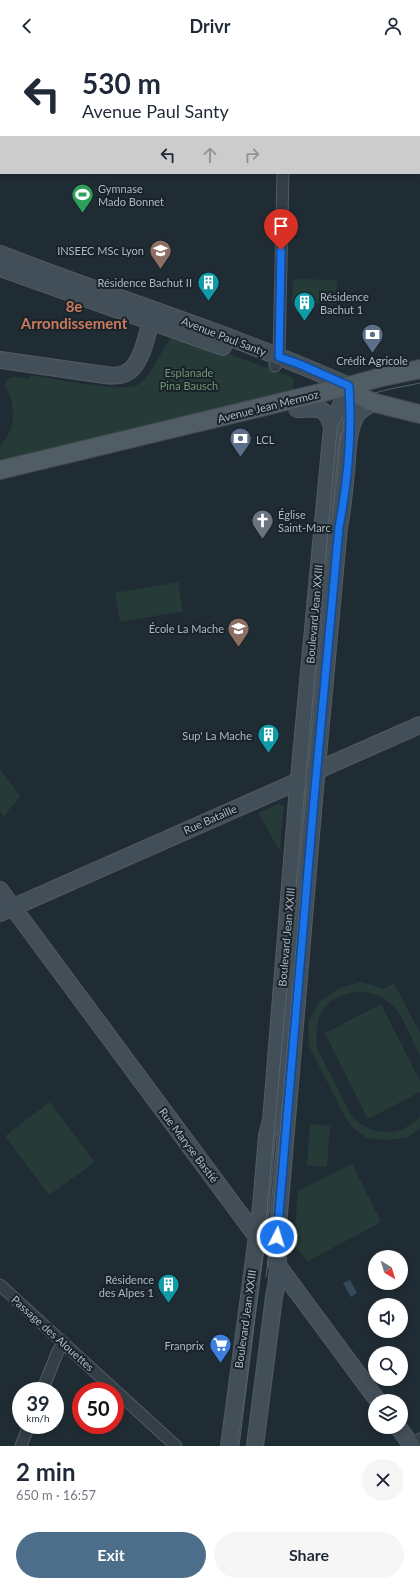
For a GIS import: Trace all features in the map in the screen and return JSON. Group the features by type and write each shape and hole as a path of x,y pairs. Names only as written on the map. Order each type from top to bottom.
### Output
{"main road":[{"name":"Avenue Paul Santy","path":"0,254 152,316"},
{"name":"Avenue Paul Santy","path":"0,268 152,316 190,322 277,362 299,364 349,386"},
{"path":"0,360 116,376 125,373 133,368 137,363 152,316"},
{"path":"349,386 378,378 420,370"},
{"path":"349,386 362,398 375,403 420,414"},
{"name":"Avenue Jean Mermoz","path":"0,479 297,409 349,386"},
{"name":"Avenue Jean Mermoz","path":"0,470 349,386"},
{"name":"Boulevard Jean XXIII","path":"229,1446 261,1207 267,1135 271,1121 299,780 332,427 349,386"},
{"name":"Boulevard Jean XXIII","path":"255,1446 279,1267 277,1237 316,772 339,534 351,430 349,386"},
{"name":"Boulevard Jean XXIII","path":"351,430 358,414 367,406 375,403"},
{"path":"297,409 320,409 325,411 332,427"},
{"name":"Rue Bataille","path":"6,910 420,725"},
{"name":"Rue Maryse Bastié","path":"0,890 6,910 257,1236 373,1394"},
{"path":"404,1434 412,1444"}],"street":[{"path":"277,362 283,174"},
{"name":"Passage des Alouettes","path":"0,1285 176,1446"},
{"path":"46,1382 58,1351 64,1343"},
{"path":"21,1446 26,1434"}],"green space":[{"path":"293,279 337,280 336,304 292,302"},
{"name":"Esplanade Pina Bausch","path":"181,336 294,378 292,394 191,415 0,461 0,448 11,429 13,416 12,404 5,386 8,379 14,377 29,379 31,375 105,387 133,386 141,383 145,379 172,337"},
{"path":"178,582 183,611 120,622 115,593"},
{"path":"0,769 20,796 4,816 0,811"},
{"path":"279,804 284,806 280,851 258,813"},
{"path":"362,982 384,989 394,983 420,1033 420,1056 396,1009 384,999 374,994 364,992 344,994 327,1005 320,1014 318,1022 316,1035 317,1048 349,1112 360,1123 368,1128 386,1132 404,1128 412,1124 420,1117 420,1128 406,1138 385,1140 367,1138 352,1127 345,1117 309,1046 308,1022 319,1002 342,987"},
{"path":"381,1004 420,1081 420,1092 368,1119 325,1033"},
{"path":"50,1102 95,1162 49,1195 5,1136"},
{"path":"310,1124 330,1126 327,1167 307,1165"},
{"path":"352,1164 381,1222 308,1261 297,1249 294,1241 298,1191"}],"water":[{"path":"350,1280 357,1293 351,1297 343,1283"}],"tram line":[{"path":"239,1446 264,1245 337,430 350,407 359,400 382,391 420,383"},
{"path":"341,440 345,424 355,410"},
{"path":"266,1277 272,1226 302,879"}],"place":[{"name":"Gymnase Mado Bonnet","path":"82,214"},
{"name":"INSEEC MSc Lyon","path":"160,270"},
{"name":"Résidence Bachut II","path":"208,302"},
{"name":"Résidence Bachut 1","path":"304,322"},
{"name":"Crédit Agricole","path":"372,354"},
{"name":"LCL","path":"241,458"},
{"name":"Église Saint-Marc","path":"262,540"},
{"name":"École La Mache","path":"239,648"},
{"name":"Sup' La Mache","path":"268,754"},
{"name":"Résidence des Alpes 1","path":"169,1304"},
{"name":"Franprix","path":"220,1364"}],"district":[{"name":"8e Arrondissement","path":"74,314"}],"route":[{"path":"277,1237 316,772 339,527 343,508 351,430 349,386 279,357 281,250"}]}
